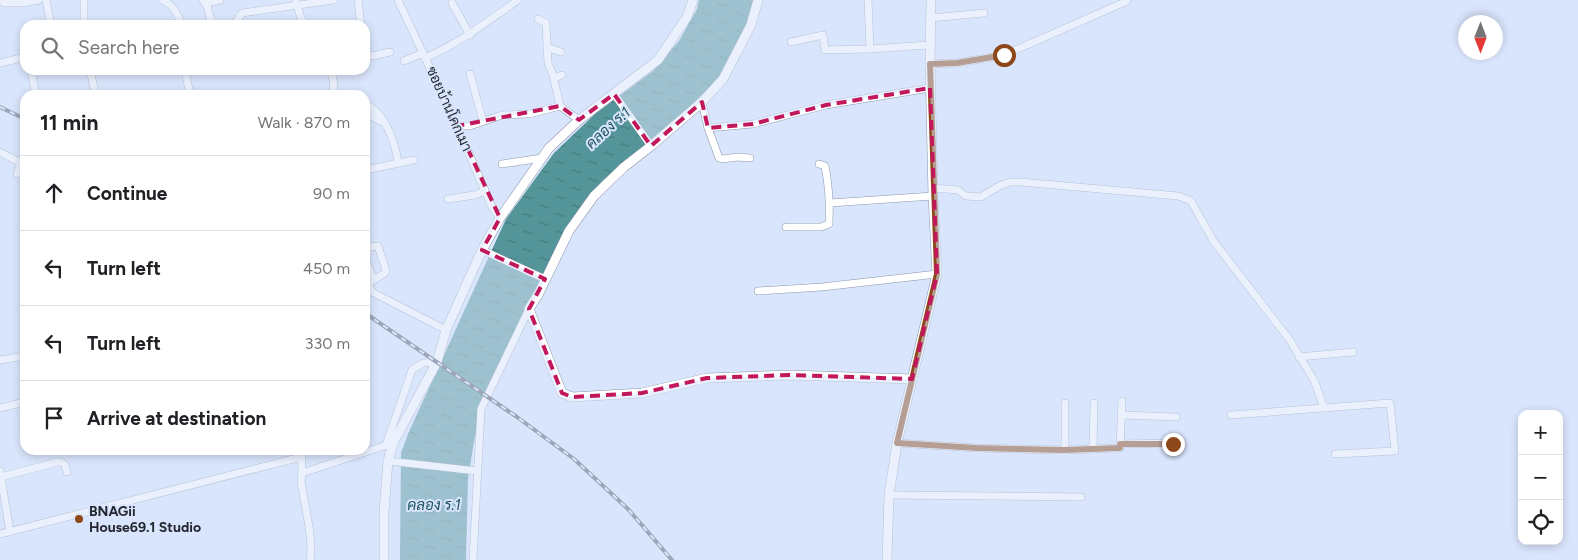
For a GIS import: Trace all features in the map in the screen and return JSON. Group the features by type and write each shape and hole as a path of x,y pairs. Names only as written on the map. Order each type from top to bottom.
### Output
{"street":[{"path":"1,0 4,3 39,0"},
{"path":"46,0 50,20"},
{"path":"84,0 84,20"},
{"path":"162,0 172,7 179,20"},
{"path":"210,20 205,3 220,0"},
{"path":"238,20 242,13 296,2 334,0"},
{"path":"358,0 360,20"},
{"name":"ซอยบ้านโคกเมา","path":"398,0 457,126 484,191 500,218"},
{"path":"404,61 446,49 470,35 518,0"},
{"path":"370,450 389,444 437,362 446,330 500,218 549,148 579,120 658,60 687,17 693,0"},
{"path":"473,560 481,409 529,309 539,293 542,278 569,231 594,196 624,167 702,102 723,80 751,25 758,0"},
{"path":"868,0 870,49"},
{"path":"887,560 889,495 897,443 937,274 930,88 930,0"},
{"path":"930,64 957,63 1004,55 1127,0"},
{"path":"296,2 302,20"},
{"path":"452,3 470,35"},
{"path":"931,18 984,13"},
{"path":"538,19 546,23 548,63 554,78 560,106 579,120"},
{"path":"791,42 822,35 825,50 930,45"},
{"path":"547,47 561,52"},
{"path":"370,56 390,52"},
{"path":"0,63 20,58"},
{"path":"470,74 483,121"},
{"path":"32,75 35,90"},
{"path":"91,75 94,88"},
{"path":"186,75 189,90"},
{"path":"332,75 333,90"},
{"path":"554,78 562,75"},
{"path":"708,128 753,124 826,105 930,88"},
{"path":"614,94 651,146"},
{"path":"702,102 708,128 719,158 750,158"},
{"path":"370,106 384,124 396,146 398,162"},
{"path":"457,126 470,126 502,115 529,114 560,106"},
{"path":"370,115 384,124"},
{"path":"0,152 20,162"},
{"path":"502,164 542,158"},
{"path":"370,169 414,160"},
{"path":"786,227 827,226 829,224 830,203 825,166 819,164"},
{"path":"17,174 20,169"},
{"path":"830,203 958,190 966,196 981,197 999,186 1010,182 1043,183 1178,196 1191,201 1214,242 1284,332 1314,380 1324,408"},
{"path":"448,199 475,195 484,191"},
{"path":"370,247 378,246 386,272 373,279 370,284"},
{"path":"485,251 542,278"},
{"path":"370,271 373,279"},
{"path":"758,291 822,287 937,274"},
{"path":"370,287 374,293 446,330"},
{"path":"529,309 562,393 572,397 642,393 707,378 790,375 912,379"},
{"path":"1299,356 1353,352"},
{"path":"0,360 20,357"},
{"path":"384,560 384,512 389,444 412,370 423,362 437,362"},
{"path":"897,443 977,448 1064,450 1120,448 1122,401"},
{"path":"0,408 20,403"},
{"path":"1064,450 1065,403"},
{"path":"1093,449 1094,403"},
{"path":"1231,415 1390,403 1395,450 1335,454"},
{"path":"1122,415 1176,417"},
{"path":"1120,444 1173,444"},
{"path":"0,534 294,455"},
{"path":"301,455 301,481 309,533 310,560"},
{"path":"302,473 356,455"},
{"path":"388,461 477,471"},
{"path":"10,532 0,474 57,462 65,465 67,472"},
{"path":"889,495 1081,497"}],"highlighted area":[{"path":"930,88 937,274 912,379 790,375 707,378 642,393 572,397 562,393 529,309 545,279 482,250 500,218 457,126 560,106 579,120 614,94 651,146 702,102 708,128 753,124 826,105"}],"water":[{"name":"คลอง ร.1","path":"699,0 755,0 748,25 721,77 653,141 603,180 564,236 484,406 475,436 468,478 466,560 400,560 401,453 506,219 554,153 595,114 653,71 679,41 697,9"}],"railway":[{"path":"0,107 20,117"},
{"path":"370,316 517,417 574,459 628,509 672,560"}],"place":[{"name":"BNAGii House69.1 Studio","path":"79,519"}],"route":[{"path":"1004,55 957,63 930,64 937,274 897,443 977,448 1064,450 1120,448 1120,444 1173,444"}]}
